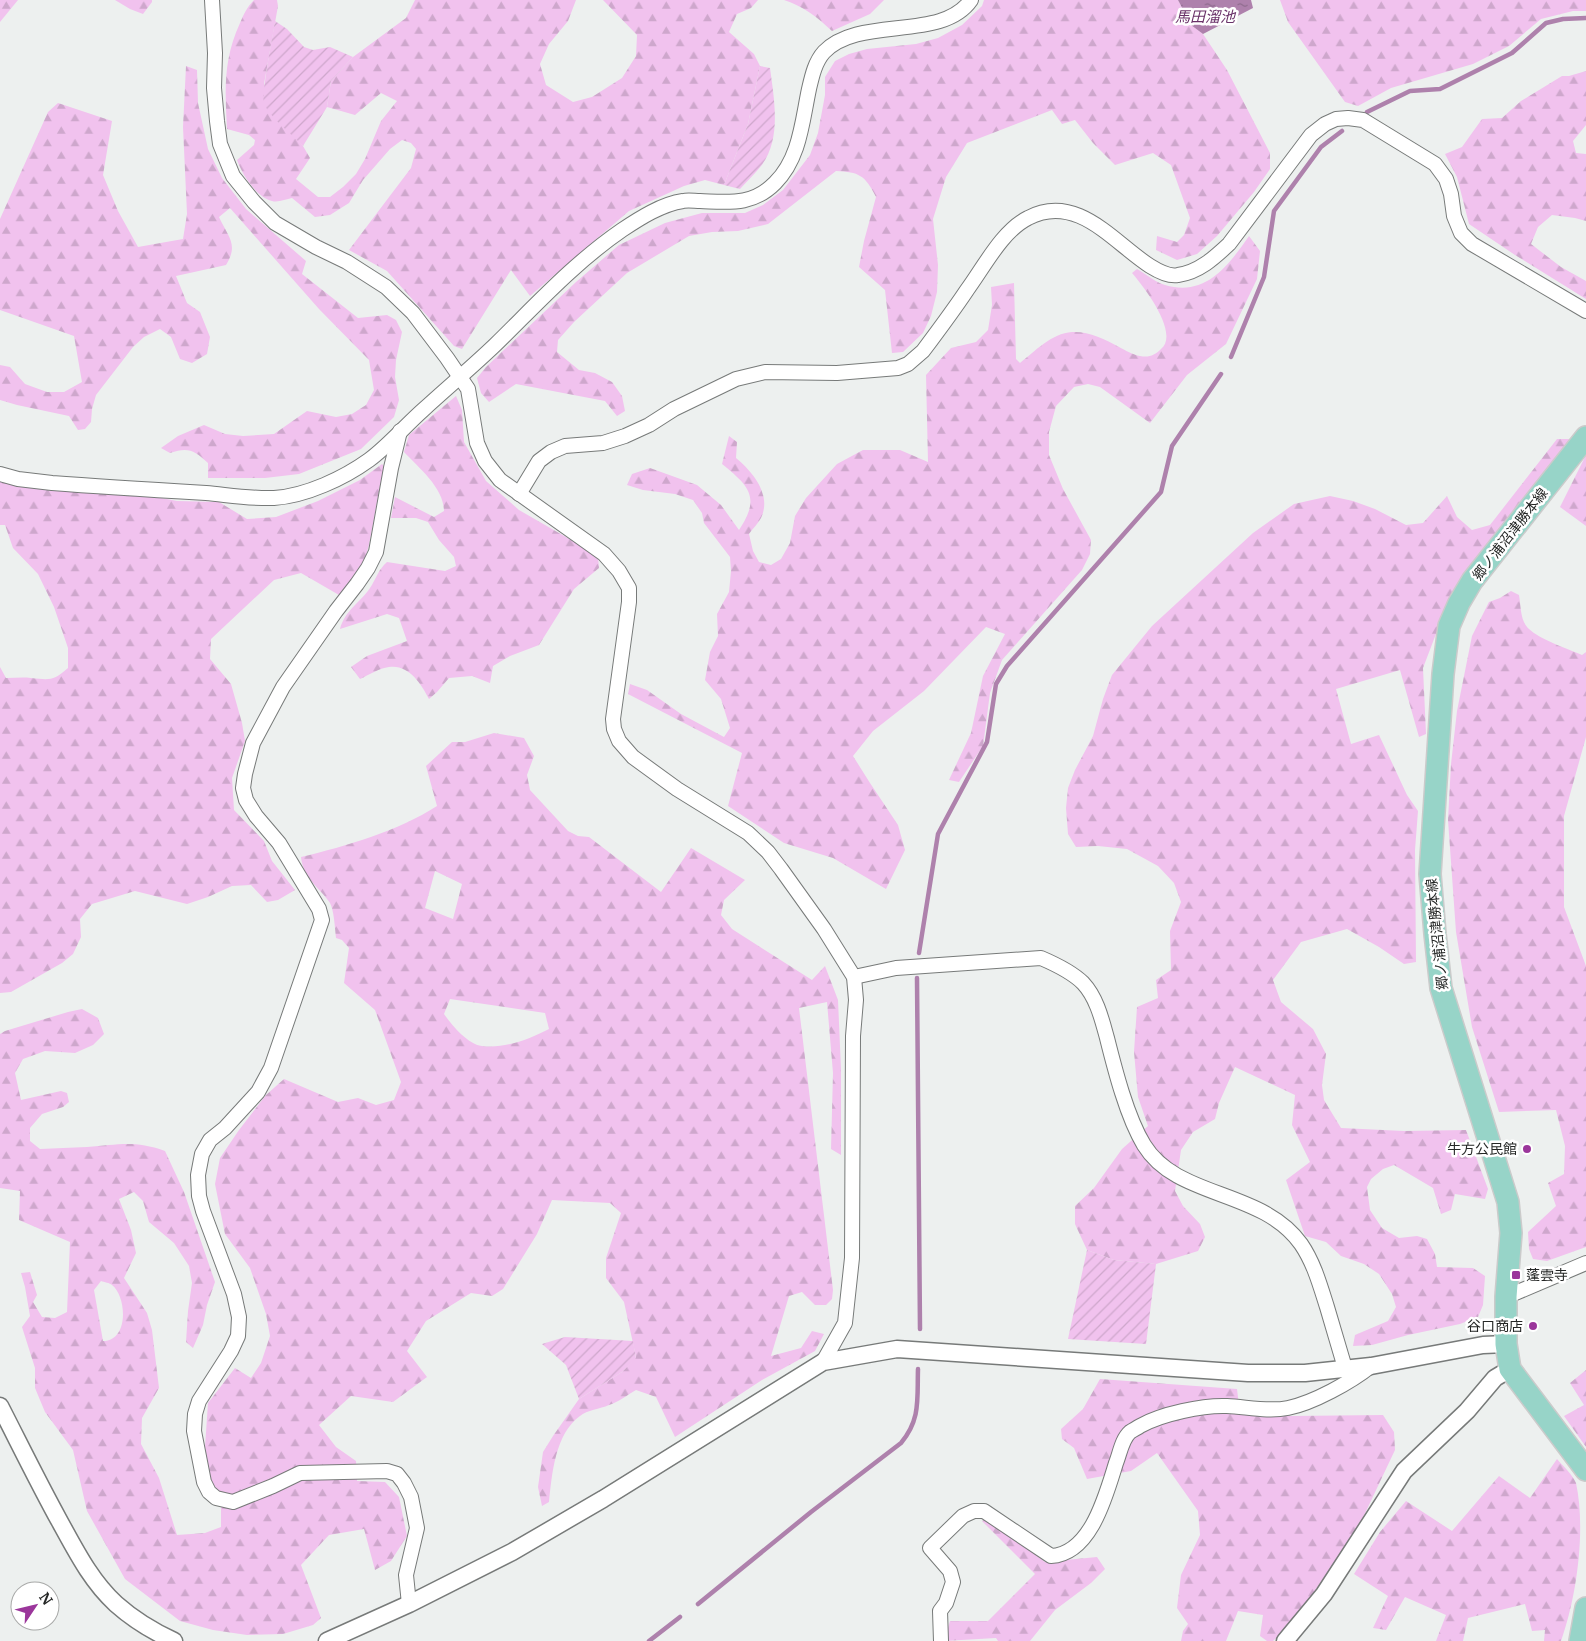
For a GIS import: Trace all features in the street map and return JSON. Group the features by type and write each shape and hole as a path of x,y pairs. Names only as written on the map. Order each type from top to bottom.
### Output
{"main road":[{"name":"郷ノ浦沼津勝本線","path":"1586,437 1472,581 1459,603 1449,626 1443,674 1430,874 1441,988 1508,1202 1511,1234 1506,1297 1506,1344 1510,1369 1586,1470"},
{"path":"1580,1641 1586,1608"}],"street":[{"path":"212,0 215,52 214,88 217,121 220,144 233,176 254,202 276,223 316,247 347,262 386,288 413,313 468,389 477,443 485,461 500,480 604,554 620,571 629,588 629,602 613,719 614,729 619,741 632,757 677,789 748,833 768,852 799,892 854,977 856,1000 853,1036 852,1258 844,1323 823,1362"},
{"path":"0,474 18,479 52,483 275,498 312,490 340,477 370,460 575,267 622,230 661,208 684,201 744,201 759,196 775,183 788,167 795,154 812,78 818,61 825,51 839,41 856,34 938,21 955,14 971,0"},
{"path":"519,494 539,461 551,452 565,446 603,443 625,436 649,425 674,409 736,379 765,372 837,373 879,371 898,368 908,364 923,351 1000,243 1026,218 1039,213 1065,212 1080,216 1100,226 1136,258 1158,272 1176,276 1198,269 1229,244 1311,135 1325,124 1336,120 1348,118 1363,120 1435,164 1446,180 1451,194 1454,216 1461,233 1472,244 1586,311"},
{"path":"400,431 391,468 376,552 357,584 283,687 253,743 245,774 243,788 246,800 256,816 279,843 319,909 322,920 271,1068 258,1092 225,1128 210,1140 202,1154 198,1175 199,1196 234,1294 240,1317 238,1336 232,1351 199,1401 195,1414 194,1431 204,1482 209,1492 216,1498 232,1502 274,1486 300,1473 387,1471 397,1474 411,1497 417,1528 406,1575 409,1604"},
{"path":"854,977 896,968 1041,958 1060,967 1083,984 1101,1015 1132,1123 1144,1147 1162,1166 1189,1182 1267,1213 1288,1229 1310,1258 1345,1368"},
{"path":"1506,1297 1586,1263"},
{"path":"327,1641 409,1604 512,1552 603,1499 823,1362 897,1349 1248,1373 1306,1373 1371,1366 1483,1345 1506,1344"},
{"path":"941,1641 940,1611 946,1602 953,1582 950,1571 930,1548 963,1516 974,1511 984,1511 1051,1556 1071,1551 1079,1544 1092,1525 1105,1498 1122,1445 1129,1433 1148,1421 1202,1406 1262,1409 1287,1408 1311,1401 1358,1376 1371,1366"},
{"path":"1286,1641 1324,1594 1404,1471 1467,1411 1495,1378 1510,1369"},
{"path":"0,1406 43,1492 85,1568 114,1603 153,1632 174,1641"}],"green space":[{"path":"0,0 18,0 0,22"},
{"path":"115,0 152,0 152,2 143,14"},
{"path":"254,0 277,0 278,6 264,84 290,131 303,146 310,158 296,179 318,197 330,197 356,174 365,159 381,121 397,101 381,93 355,115 327,107 331,81 353,57 406,18 415,0 576,0 568,21 549,44 540,64 546,85 573,102 592,97 622,78 636,56 637,35 603,0 758,0 751,8 737,14 729,32 754,54 760,66 748,124 724,185 705,180 684,186 629,211 530,296 511,270 462,349 454,346 387,271 349,250 411,168 416,149 411,143 402,140 390,149 363,180 349,203 330,215 315,217 292,198 277,202 266,199 255,190 242,172 237,160 254,145 255,140 249,135 227,129 226,75 234,37 244,14"},
{"path":"784,0 884,0 870,14 832,31 810,12"},
{"path":"984,0 1178,0 1191,25 1203,34 1227,70 1270,153 1270,169 1254,192 1217,236 1197,254 1177,260 1156,250 1157,236 1177,242 1184,235 1190,218 1171,165 1153,153 1115,165 1093,143 1075,120 1062,124 1052,110 967,143 946,177 933,219 938,265 937,292 931,316 923,333 903,352 892,353 885,290 859,267 876,197 865,179 861,176 850,172 836,171 768,224 738,231 712,232 689,236 627,273 574,322 558,340 557,352 579,370 595,373 612,382 622,396 625,411 617,416 605,401 516,384 489,402 481,393 477,378 486,367 576,282 619,245 665,223 702,213 745,213 763,205 783,190 810,155 818,133 825,95 825,77 835,61 849,54 867,49 916,44 938,38 962,25 982,6"},
{"path":"1280,0 1586,0 1586,11 1573,11 1541,19 1509,46 1473,64 1391,88 1358,106 1345,102 1288,22"},
{"path":"275,21 287,29 304,47 313,50 330,47 353,57 331,81 327,107 303,146 276,120 264,103"},
{"path":"186,66 197,70 198,103 208,149 222,178 246,209 306,261 302,274 358,318 387,315 396,320 402,332 396,360 395,377 399,400 394,417 361,449 299,474 265,478 208,478 208,463 199,455 186,450 170,453 161,448 178,436 204,425 225,434 243,436 274,434 307,411 336,417 352,414 366,405 374,390 369,360 319,309 230,208 219,217 229,235 232,246 230,258 226,265 176,276 187,303 200,312 210,337 207,354 192,363 180,359 171,337 160,329 144,337 133,347 96,395 91,422 85,429 78,430 69,416 0,400 0,365 10,367 25,384 47,392 64,392 82,382 74,336 0,310 0,219 48,112 58,103 112,121 103,175 118,211 138,247 183,239 187,214 183,127"},
{"path":"760,66 770,68 775,119 772,144 768,155 759,169 740,189 724,185 748,124"},
{"path":"1586,71 1586,125 1573,141 1576,153 1586,154 1586,221 1552,215 1538,227 1531,244 1561,267 1586,281 1586,299 1469,224 1457,177 1445,154 1462,147 1482,119 1502,118 1521,101 1562,76"},
{"path":"1249,236 1260,251 1257,279 1226,344 1187,375 1150,423 1100,387 1088,384 1074,387 1056,406 1049,432 1049,455 1063,489 1091,540 1090,554 1082,570 1002,660 990,693 983,746 959,782 949,780 971,733 983,676 1005,634 986,627 924,691 873,731 853,756 898,825 905,850 886,889 833,858 784,843 728,806 742,753 628,694 630,684 647,690 681,714 724,737 730,728 721,699 705,680 710,652 718,636 717,614 729,592 730,557 704,523 702,513 693,500 675,494 643,490 627,485 632,474 650,468 697,485 721,505 739,530 746,519 750,500 745,486 722,464 729,436 737,442 736,458 749,470 762,493 764,509 761,518 749,534 753,551 759,562 771,565 781,559 790,543 795,516 806,498 837,464 863,450 900,450 928,462 926,375 951,348 976,342 988,330 992,305 991,287 1014,283 1016,359 1020,363 1050,339 1072,332 1090,334 1135,355 1149,356 1161,349 1166,342 1166,332 1158,310 1132,273 1137,269 1165,285 1180,288 1192,287 1204,283 1224,268"},
{"path":"456,396 462,410 464,442 486,481 519,510 598,557 599,568 574,589 539,645 510,656 493,666 490,683 472,676 449,678 429,699 418,681 402,668 385,668 360,679 351,667 367,656 407,641 399,618 387,614 340,629 345,617 366,593 379,571 387,562 445,571 456,566 454,557 439,540 428,522 416,518 391,518 395,497 434,517 444,511 440,494 435,486 404,452 409,435"},
{"path":"1557,439 1569,439 1567,450 1551,472 1484,548 1447,605 1423,668 1426,734 1419,737 1400,670 1336,689 1351,744 1379,735 1407,795 1418,811 1415,850 1416,962 1404,964 1347,929 1301,942 1273,980 1281,1002 1313,1029 1326,1054 1322,1085 1324,1100 1341,1128 1404,1131 1466,1130 1488,1189 1485,1199 1455,1194 1451,1210 1441,1214 1433,1188 1394,1165 1383,1169 1371,1179 1367,1187 1370,1210 1382,1228 1399,1238 1417,1236 1427,1239 1435,1254 1437,1267 1473,1268 1485,1276 1483,1305 1478,1317 1460,1324 1372,1345 1353,1346 1355,1335 1388,1321 1396,1307 1392,1294 1379,1274 1364,1264 1341,1256 1326,1242 1305,1236 1286,1180 1310,1162 1292,1125 1295,1095 1235,1067 1219,1103 1215,1119 1193,1132 1181,1150 1175,1191 1183,1206 1200,1224 1205,1237 1198,1251 1156,1264 1114,1260 1087,1250 1075,1224 1075,1206 1094,1188 1122,1149 1148,1126 1138,1097 1134,1052 1137,1007 1158,998 1156,980 1171,970 1170,931 1181,902 1174,883 1158,866 1127,849 1098,846 1076,847 1068,834 1066,808 1068,788 1093,736 1112,675 1152,626 1253,533 1294,504 1330,496 1353,501 1375,509 1406,525 1423,523 1447,496 1457,517 1472,530 1490,525"},
{"path":"1586,455 1586,526 1560,507"},
{"path":"382,464 386,468 380,486 369,545 363,565 339,595 301,573 274,580 211,639 210,659 231,684 245,741 232,778 234,810 264,841 272,861 295,890 278,900 267,902 251,885 232,886 187,904 135,891 92,904 80,919 81,937 73,954 62,963 11,992 0,993 0,667 6,678 51,679 68,668 68,648 54,607 38,574 13,548 5,525 0,525 0,479 146,495 177,501 219,502 247,519 276,517 318,501 360,480"},
{"path":"1511,591 1519,595 1521,613 1529,629 1554,644 1582,655 1586,652 1586,737 1564,816 1564,907 1586,966 1586,1247 1547,1261 1533,1259 1529,1249 1528,1232 1556,1206 1548,1183 1564,1174 1565,1146 1556,1110 1499,1112 1472,1027 1456,932 1448,820 1451,764 1457,711 1472,636 1489,602"},
{"path":"494,733 524,738 534,756 527,775 530,790 568,831 578,836 589,837 661,892 691,848 745,880 724,900 721,915 732,929 812,980 825,966 838,1000 841,1069 841,1155 831,1149 833,1073 827,1002 799,1008 833,1290 832,1299 826,1305 815,1305 802,1292 789,1296 771,1356 801,1348 812,1331 824,1334 815,1351 762,1380 675,1437 656,1397 636,1390 613,1404 583,1414 565,1433 560,1444 556,1455 549,1502 542,1506 538,1487 543,1452 553,1436 579,1399 622,1372 636,1357 624,1302 606,1278 606,1258 621,1213 610,1203 552,1200 537,1234 503,1289 492,1296 471,1293 426,1321 407,1351 427,1377 393,1402 351,1396 319,1425 336,1447 356,1461 357,1481 385,1482 399,1497 407,1536 391,1561 375,1570 364,1529 329,1535 301,1565 321,1618 313,1625 283,1634 247,1635 213,1630 180,1621 125,1579 87,1511 73,1450 45,1412 35,1388 35,1368 22,1327 30,1316 21,1273 30,1272 37,1295 33,1302 42,1317 55,1318 67,1312 70,1242 19,1220 20,1191 0,1188 0,1034 82,1009 98,1018 104,1034 93,1045 75,1053 45,1051 23,1059 15,1073 21,1100 61,1091 67,1093 69,1102 63,1107 42,1114 30,1128 30,1141 40,1149 135,1144 165,1151 184,1192 215,1282 207,1305 203,1325 193,1348 186,1342 192,1283 189,1266 174,1243 149,1222 143,1201 134,1192 119,1199 131,1230 136,1253 124,1278 147,1313 152,1330 159,1388 142,1418 141,1444 159,1478 177,1535 205,1533 221,1527 221,1493 211,1483 205,1447 208,1403 235,1368 251,1378 261,1363 270,1336 266,1314 250,1268 225,1234 215,1184 220,1158 266,1095 284,1079 338,1102 358,1098 376,1105 394,1100 401,1082 375,1010 344,983 349,948 342,940 336,938 330,903 308,877 301,857 372,837 406,823 437,806 426,766 452,742 465,742","holes":["435,871 462,884 453,919 425,908","450,999 545,1013 549,1029 517,1042 499,1046 482,1046 476,1045 465,1038 444,1014","101,1281 108,1283 117,1291 121,1299 123,1308 121,1326 117,1334 111,1339 103,1341 94,1290"]},
{"path":"1087,1250 1114,1260 1156,1264 1146,1344 1068,1339"},
{"path":"565,1337 633,1341 636,1358 622,1372 579,1399 566,1365 542,1344"},
{"path":"1586,1370 1586,1447 1564,1416 1584,1405 1570,1383"},
{"path":"1100,1379 1237,1389 1240,1414 1291,1416 1383,1415 1394,1432 1395,1450 1360,1524 1295,1620 1273,1641 1267,1641 1260,1636 1263,1615 1238,1611 1226,1641 1181,1641 1183,1631 1188,1624 1177,1608 1181,1575 1200,1535 1198,1511 1157,1453 1131,1471 1087,1479 1074,1448 1062,1439 1061,1429 1083,1409"},
{"path":"1557,1459 1570,1473 1576,1483 1580,1521 1580,1541 1575,1583 1567,1623 1561,1641 1544,1641 1545,1630 1532,1631 1525,1604 1468,1618 1463,1641 1436,1641 1446,1615 1405,1597 1386,1630 1373,1628 1388,1596 1354,1574 1380,1532 1406,1501 1452,1531 1499,1476 1530,1498"},
{"path":"987,1518 1045,1562 1097,1557 1105,1569 1091,1583 1055,1610 1030,1641 998,1641 996,1638 944,1641 950,1621 988,1621 1035,1574 982,1521"}],"water":[{"name":"馬田溜池","path":"1178,0 1251,0 1253,8 1203,34 1191,25"}],"waterway":[{"path":"1367,112 1410,91 1440,89 1512,53 1546,23 1563,19 1586,18"},
{"path":"1231,357 1264,277 1274,211 1321,147 1342,131"},
{"path":"919,953 938,834 987,742 996,684 1007,666 1161,492 1172,446 1221,374"},
{"path":"917,978 920,1329"},
{"path":"698,1604 811,1512 901,1443 912,1426 915,1417 918,1369"},
{"path":"649,1641 680,1617"}],"place":[{"name":"牛方公民館","path":"1527,1149"},
{"name":"蓬雲寺","path":"1516,1275"},
{"name":"谷口商店","path":"1533,1326"}]}
